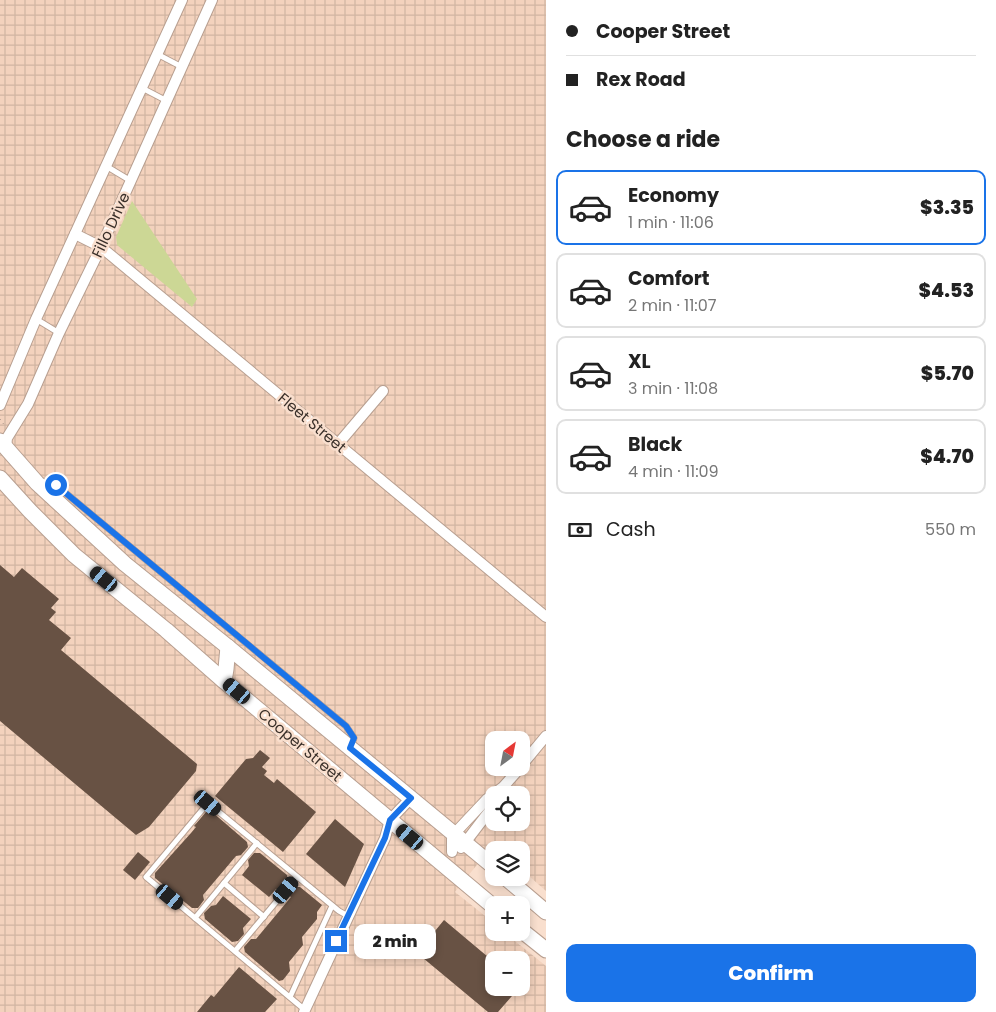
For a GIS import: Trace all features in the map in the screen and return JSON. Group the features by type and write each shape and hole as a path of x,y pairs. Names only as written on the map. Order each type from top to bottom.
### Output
{"main road":[{"name":"Cooper Street","path":"4,439 37,483 126,564 485,860"},
{"name":"Cooper Street","path":"0,478 74,555 166,630 224,681 485,900"},
{"path":"30,511 29,498 37,483"},
{"path":"224,681 228,647"},
{"path":"515,886 546,912"},
{"path":"530,937 546,950"}],"street":[{"name":"Fillo Drive","path":"1,401 36,319 182,0"},
{"name":"Fillo Drive","path":"4,439 28,404 212,0"},
{"name":"Fleet Street","path":"75,234 101,247 546,617"},
{"path":"338,444 383,390"},
{"path":"530,755 546,736"},
{"path":"505,786 513,776"},
{"path":"304,1011 385,838 390,820 411,798"},
{"path":"442,864 452,852 462,847 460,838 485,802"},
{"path":"452,852 452,839 460,838 485,814"}],"lane":[{"path":"157,54 182,67"},
{"path":"142,88 167,101"},
{"path":"106,166 131,181"},
{"path":"36,319 59,333"},
{"name":"Cooper Street","path":"37,483 56,485 346,726 354,738 350,748"},
{"path":"304,1011 290,997 146,877 208,803 332,906 348,916"},
{"path":"194,918 257,844"},
{"path":"235,951 298,876"},
{"path":"224,883 264,917"},
{"path":"290,997 332,906"}],"path":[{"path":"0,419 4,439"}],"shaded area":[{"path":"0,0 546,0 546,891 530,877 530,841 485,841 485,855 455,892 485,916 485,941 515,941 527,951 485,951 485,996 530,996 530,953 546,966 546,1012 0,1012"}],"green space":[{"path":"132,201 197,299 192,307 117,245 116,237"}],"building":[{"path":"0,565 14,577 22,568 59,599 51,608 56,612 49,620 71,638 61,650 197,764 196,771 149,827 136,835 0,721"},
{"path":"260,750 270,758 262,767 267,771 264,775 274,783 277,779 316,812 283,852 215,796 246,759 253,758"},
{"path":"211,811 247,842 248,847 241,855 236,856 203,895 204,900 198,908 192,908 155,878 155,873 191,833 196,827 194,826 206,812"},
{"path":"335,819 364,844 345,887 306,854"},
{"path":"138,852 150,862 135,880 123,870"},
{"path":"254,853 260,853 287,875 288,882 282,889 276,889 269,897 242,875 249,866 248,860"},
{"path":"296,887 300,887 322,905 317,912 317,919 302,937 303,945 289,962 290,971 283,980 279,981 245,952 244,947 251,939 256,939 291,897 288,895"},
{"path":"223,896 251,919 243,928 244,934 238,941 232,942 205,919 204,913 211,906 216,905"},
{"path":"444,920 485,954 485,996 512,996 498,1012 488,1012 417,953"},
{"path":"239,967 277,999 265,1012 197,1012 211,995 214,997"}],"route":[{"path":"56,485 346,726 354,738 350,748 411,798 390,820 385,838 336,941"}]}
